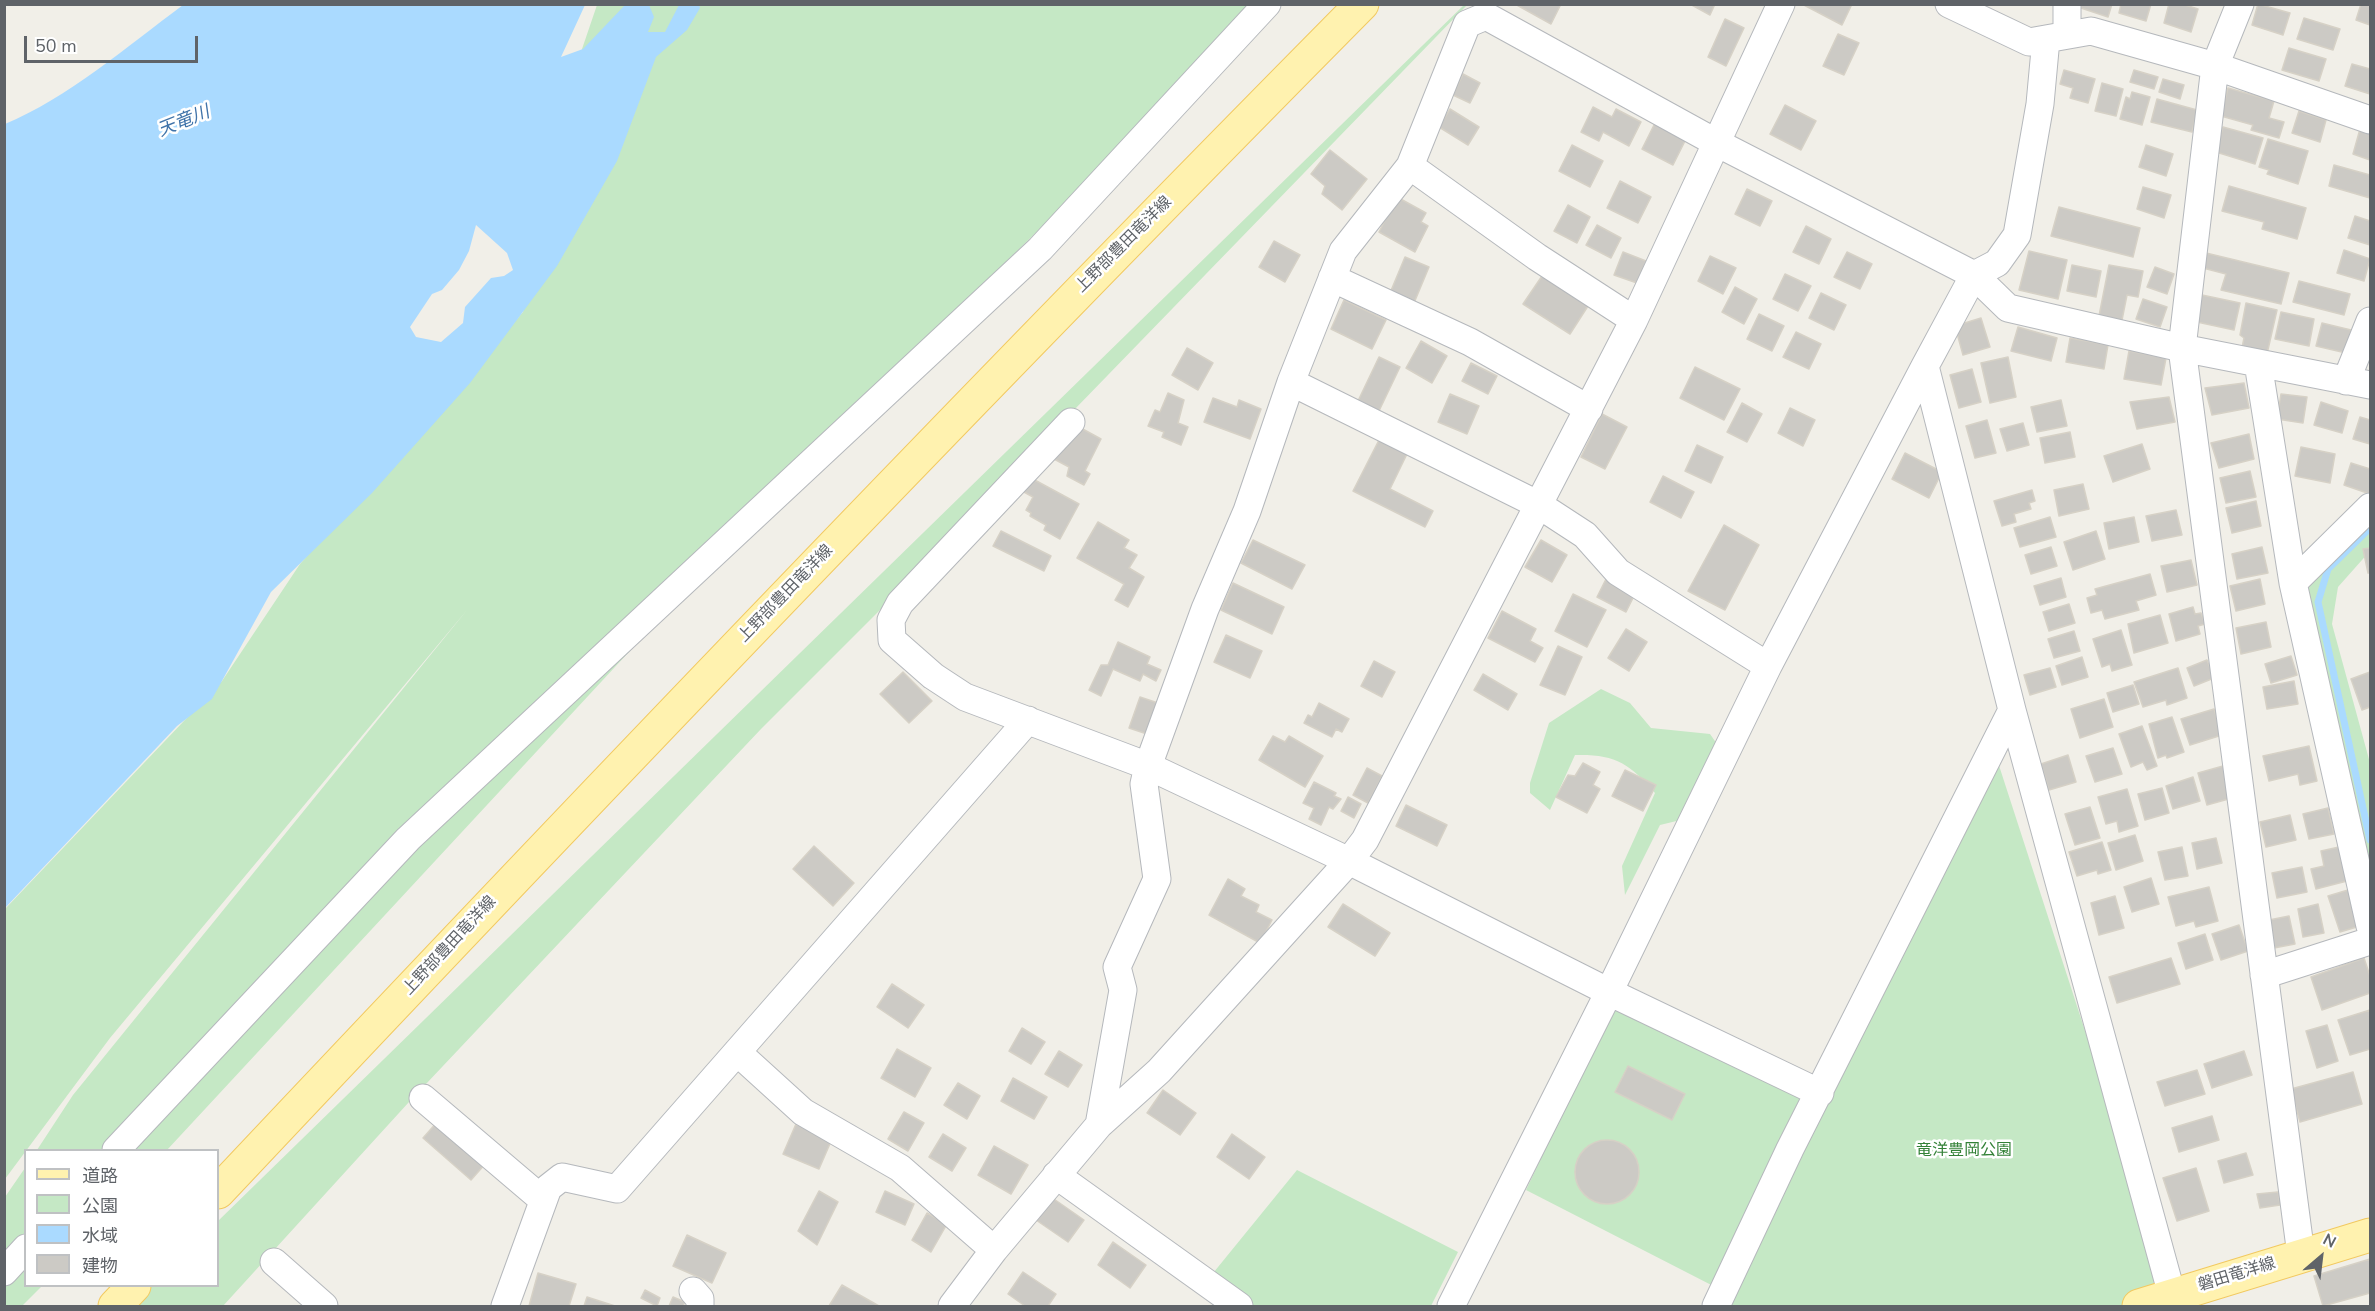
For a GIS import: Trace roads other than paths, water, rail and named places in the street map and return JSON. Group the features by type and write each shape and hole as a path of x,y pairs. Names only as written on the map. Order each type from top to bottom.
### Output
{"main road":[{"name":"上野部豊田竜洋線","path":"219,1191 558,831 1039,331 1362,4"},
{"name":"磐田竜洋線","path":"2139,1306 2173,1301 2301,1255 2370,1234"},
{"path":"115,1306 133,1287"}],"street":[{"path":"117,1149 408,839 1040,249 1267,4"},
{"path":"952,1306 994,1250 1099,1125 1159,1071 1349,861 1365,840 1635,320 1715,142 1781,4"},
{"path":"1949,4 2029,42 2091,31 2215,66 2370,120"},
{"path":"1451,1306 1609,992 1768,666 1925,366 1974,275 1997,263 2018,235 2040,104 2056,37 2067,4"},
{"path":"2240,4 2215,66 2182,348 2301,1255"},
{"path":"1099,1125 1123,990 1117,967 1156,879 1143,784 1148,766 1205,609 1247,511 1291,382 1343,251 1410,166 1467,24 1486,16 1715,142 1974,275 2008,308 2182,348 2358,383 2370,321"},
{"path":"1410,166 1537,257 1635,320"},
{"path":"1332,278 1470,342 1589,409"},
{"path":"2258,363 2293,583 2370,926"},
{"path":"1925,366 2012,710 2173,1301"},
{"path":"1291,382 1539,505 1585,535 1618,572 1768,666"},
{"path":"1071,422 900,603 891,620 892,640 933,676 966,697 1148,766 1349,861 1609,992 1820,1093"},
{"path":"2293,583 2370,507"},
{"path":"1716,1306 1790,1149 2012,710"},
{"path":"505,1306 548,1188 562,1177 617,1188 1028,720"},
{"path":"2264,975 2370,941"},
{"path":"737,1052 803,1112 900,1168 994,1250"},
{"path":"423,1098 543,1200"},
{"path":"1056,1175 1239,1306"},
{"path":"4,1272 24,1250"},
{"path":"274,1262 324,1306"}],"water":[{"name":"天竜川","path":"183,5 585,5 561,57 583,49 625,5 649,5 654,17 648,32 665,32 679,5 699,5 700,8 687,30 656,57 617,161 557,266 470,383 372,493 271,592 212,699 177,726 5,908 5,124 74,86","holes":["476,225 507,253 513,270 504,276 491,278 465,307 463,323 441,342 416,337 410,327 432,294 442,290 459,270 469,251"]}],"waterway":[{"path":"2370,528 2328,569 2318,602 2370,840"}],"park label":[{"name":"竜洋豊岡公園","path":"1964,1151"}]}
